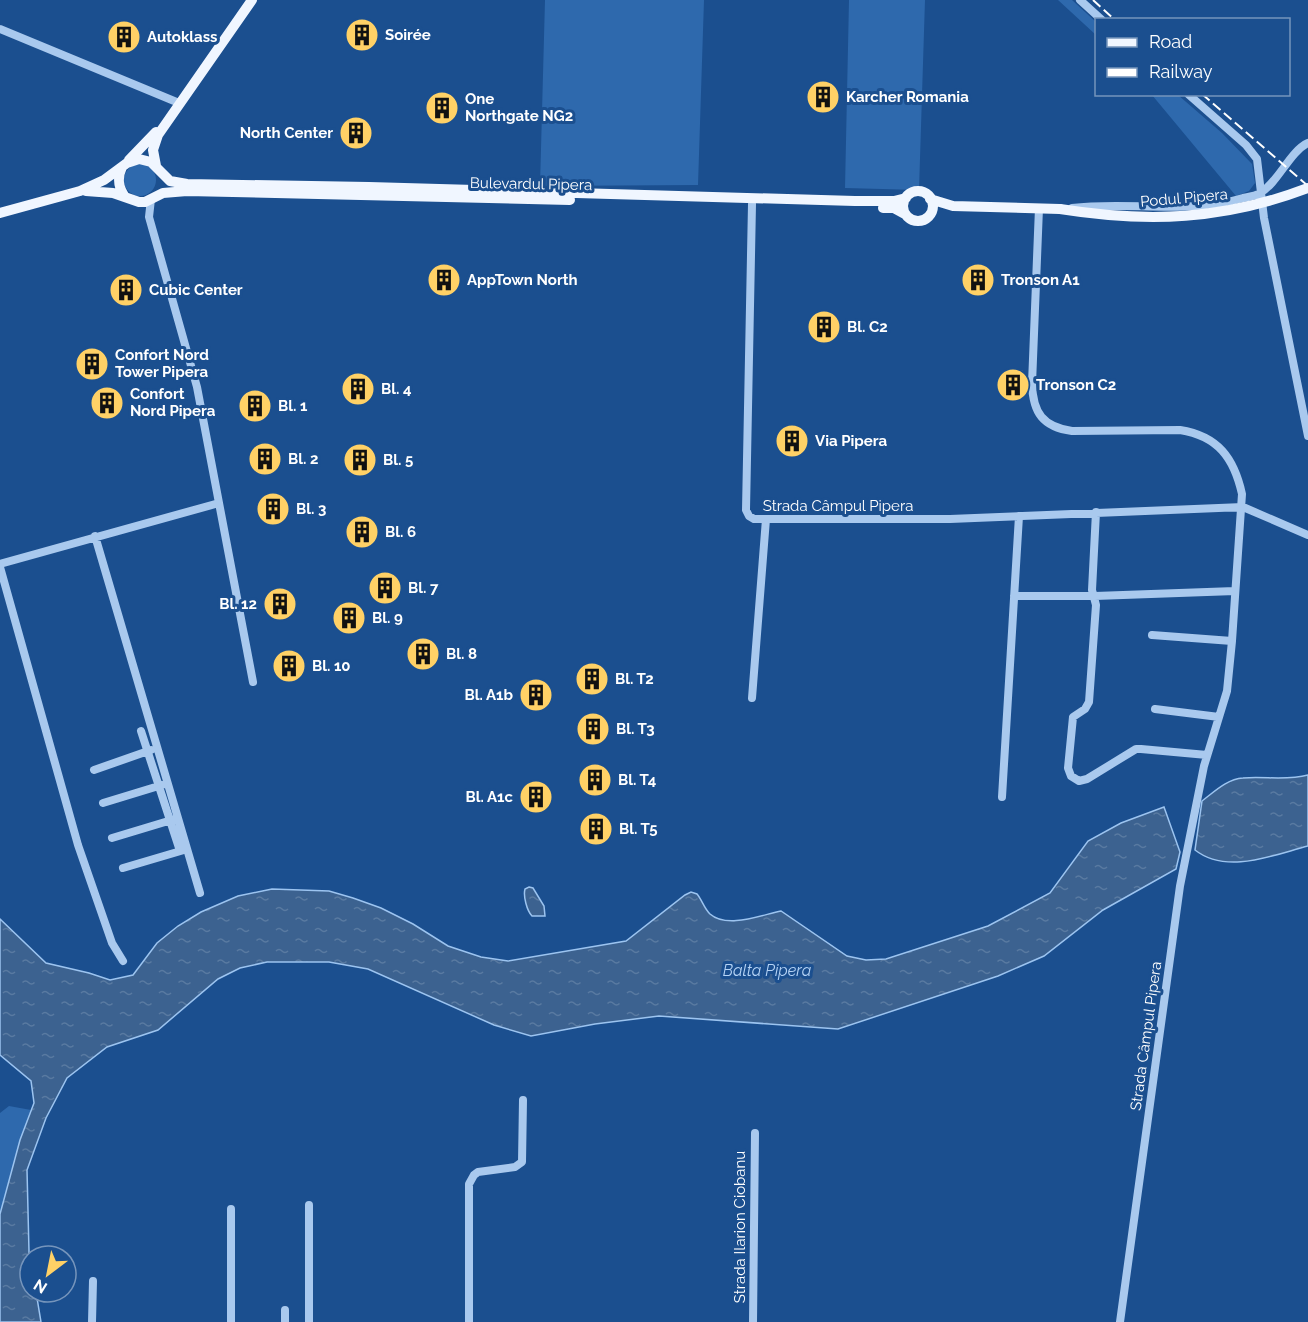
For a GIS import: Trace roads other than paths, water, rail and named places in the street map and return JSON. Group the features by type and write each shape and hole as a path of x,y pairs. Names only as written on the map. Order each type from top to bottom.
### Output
{"main road":[{"path":"129,199 121,192 118,179 125,165 165,122 252,0"},
{"path":"154,197 161,186 159,170 153,158 154,143 165,122"},
{"name":"Bulevardul Pipera","path":"0,213 80,191 139,159 151,162 170,181 187,184 894,201 906,198"},
{"name":"Podul Pipera","path":"1060,209 1127,218 1195,216 1252,205 1308,188"},
{"name":"Bulevardul Pipera","path":"80,191 101,191 139,202 174,191 187,191 894,208 905,214"},
{"path":"953,206 930,199 920,192 912,193 906,198 903,206 905,214 919,221 927,218 932,211 953,206 1060,209"},
{"path":"930,199 932,211"}],"street":[{"path":"1080,0 1100,18"},
{"path":"0,29 179,103"},
{"path":"1190,96 1255,154 1259,165 1268,240 1308,436"},
{"path":"1060,209 1088,206 1217,205 1261,193 1286,167 1299,149 1308,143"},
{"path":"154,197 149,217 197,387 253,682"},
{"path":"129,199 149,217"},
{"name":"Strada Câmpul Pipera","path":"752,204 746,510 749,516 754,519 951,519 1243,507 1227,691 1207,755 1180,886 1120,1322"},
{"path":"1039,208 1032,384 1033,397 1041,417 1048,424 1059,429 1072,431 1180,430 1205,437 1225,452 1232,464 1241,487 1243,507 1308,535"},
{"path":"123,961 112,943 78,845 0,565 95,536 219,503"},
{"path":"1096,512 1092,590 1096,605 1089,702 1085,709 1073,717 1068,768 1071,776 1079,781 1087,779 1136,749 1207,755"},
{"path":"1002,797 1019,516"},
{"path":"752,698 766,519"},
{"path":"95,536 158,748 163,785"},
{"path":"1014,596 1095,596 1235,591"},
{"path":"1152,634 1232,641"},
{"path":"1155,709 1219,717"},
{"path":"141,731 163,785 200,893"},
{"path":"94,770 158,748"},
{"path":"103,803 163,785"},
{"path":"112,837 174,819"},
{"path":"123,868 184,850"},
{"path":"469,1322 469,1184 478,1172 515,1167 522,1162 523,1100"},
{"name":"Strada Ilarion Ciobanu","path":"753,1322 755,1133"},
{"path":"309,1205 309,1322"},
{"path":"231,1209 231,1322"},
{"path":"92,1322 93,1281"},
{"path":"285,1310 285,1322"}],"water":[{"path":"1308,775 1308,846 1265,858 1236,862 1221,861 1195,850 1202,801 1221,786 1243,778 1292,778"},
{"name":"Balta Pipera","path":"1164,807 1180,852 1176,869 1103,910 1044,956 998,976 838,1029 659,1016 595,1024 531,1036 494,1025 368,969 329,962 267,962 240,968 218,979 158,1030 107,1047 67,1078 46,1118 27,1170 29,1244 18,1244 18,1304 38,1304 41,1322 0,1322 0,1214 20,1140 34,1103 31,1081 0,1055 0,919 46,963 110,980 133,975 157,943 178,926 201,912 238,896 272,889 329,891 353,898 381,908 413,924 448,946 481,957 508,961 626,941 691,892 697,894 708,912 717,918 735,921 781,911 847,956 866,960 886,959 988,926 1050,893 1088,841 1121,823"},
{"path":"533,888 544,906 545,916 530,914 525,895 525,889"}],"railway":[{"path":"1093,0 1113,18"},
{"path":"1204,96 1308,186"}],"place":[{"name":"Soirée","path":"362,35"},
{"name":"Autoklass","path":"124,37"},
{"name":"Karcher Romania","path":"823,97"},
{"name":"One Northgate NG2","path":"442,108"},
{"name":"North Center","path":"356,133"},
{"name":"AppTown North","path":"444,280"},
{"name":"Tronson A1","path":"978,280"},
{"name":"Cubic Center","path":"126,290"},
{"name":"Bl. C2","path":"824,327"},
{"name":"Confort Nord Tower Pipera","path":"92,364"},
{"name":"Tronson C2","path":"1013,385"},
{"name":"Bl. 4","path":"358,389"},
{"name":"Confort Nord Pipera","path":"107,403"},
{"name":"Bl. 1","path":"255,406"},
{"name":"Via Pipera","path":"792,441"},
{"name":"Bl. 2","path":"265,459"},
{"name":"Bl. 5","path":"360,460"},
{"name":"Bl. 3","path":"273,509"},
{"name":"Bl. 6","path":"362,532"},
{"name":"Bl. 7","path":"385,588"},
{"name":"Bl. 12","path":"280,604"},
{"name":"Bl. 9","path":"349,618"},
{"name":"Bl. 8","path":"423,654"},
{"name":"Bl. 10","path":"289,666"},
{"name":"Bl. T2","path":"592,679"},
{"name":"Bl. A1b","path":"536,695"},
{"name":"Bl. T3","path":"593,729"},
{"name":"Bl. T4","path":"595,780"},
{"name":"Bl. A1c","path":"536,797"},
{"name":"Bl. T5","path":"596,829"}]}
